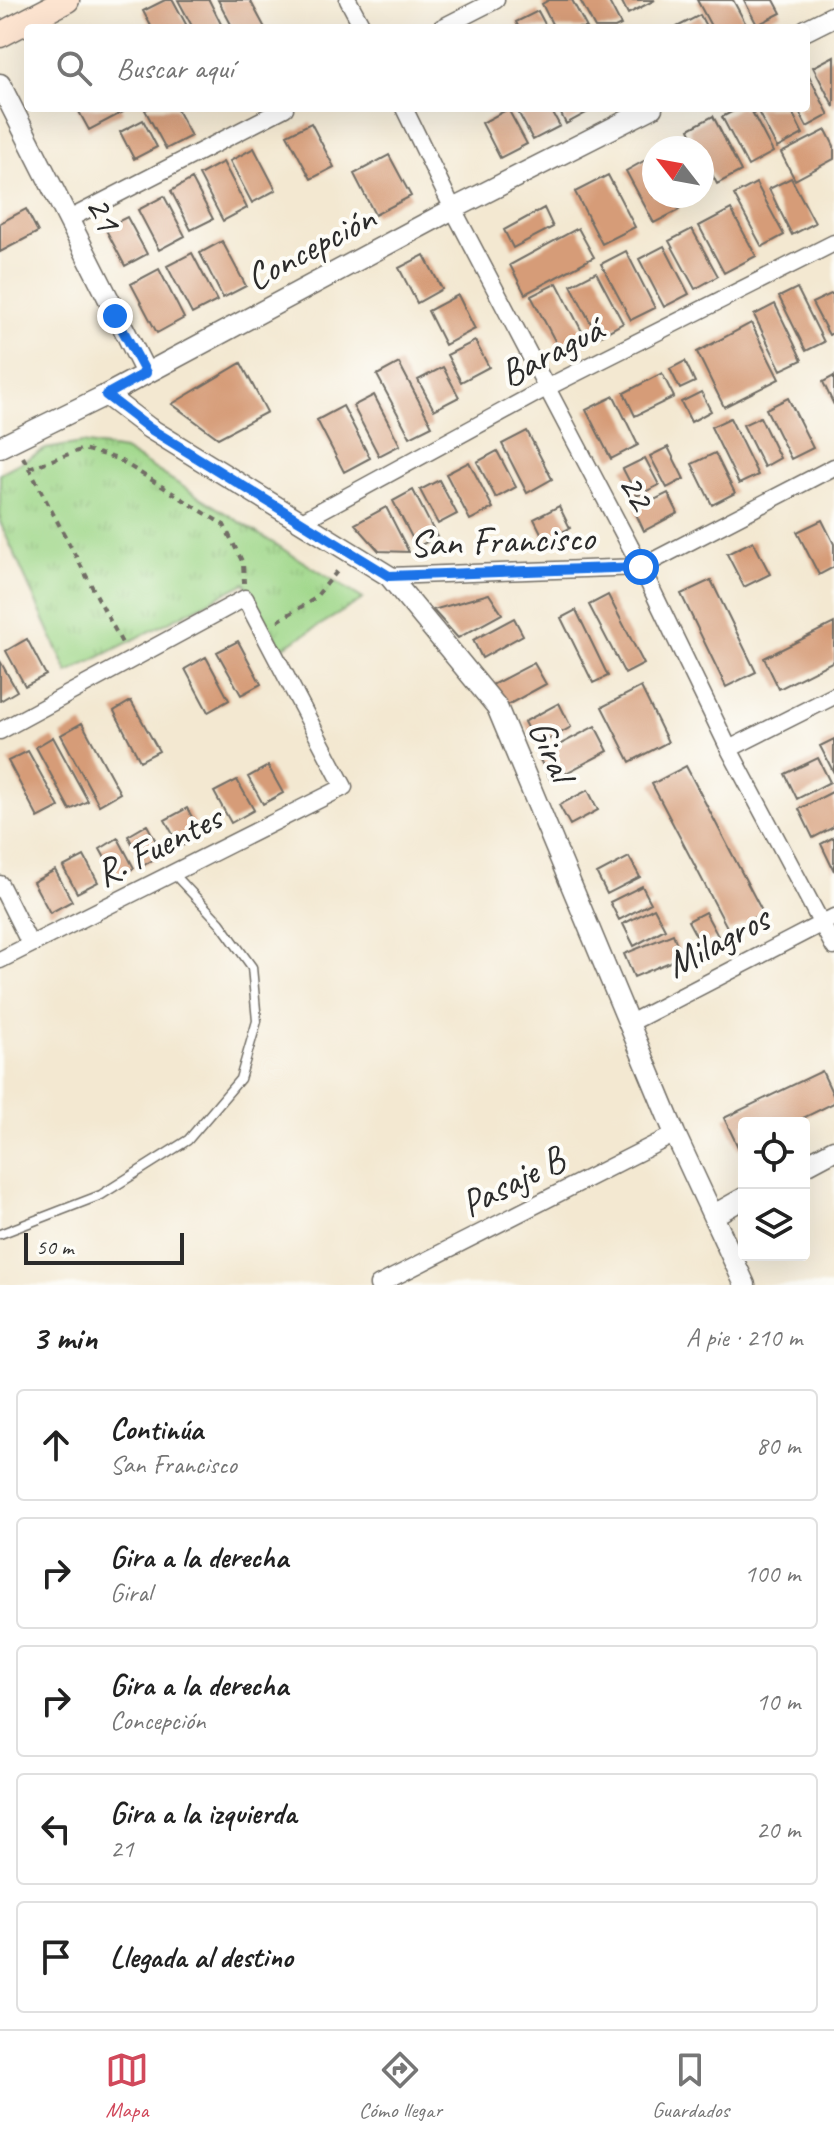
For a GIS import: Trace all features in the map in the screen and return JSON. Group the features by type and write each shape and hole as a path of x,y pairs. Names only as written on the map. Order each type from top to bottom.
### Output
{"main road":[{"path":"0,35 67,0"}],"street":[{"path":"348,0 361,24"},
{"path":"449,24 496,0"},
{"path":"810,28 834,16"},
{"name":"21","path":"0,84 146,373"},
{"path":"69,219 277,112"},
{"name":"22","path":"406,112 453,209 641,567 729,749 828,920 834,947"},
{"name":"Concepción","path":"7,444 644,112"},
{"name":"Baraguá","path":"300,522 546,388 834,243"},
{"name":"Giral","path":"106,395 149,428 389,576 497,707 675,1134 745,1285"},
{"name":"San Francisco","path":"389,576 641,567 834,467"},
{"path":"0,731 245,598 261,629"},
{"name":"R. Fuentes","path":"0,960 344,787 261,629"},
{"path":"729,749 834,696"},
{"path":"0,884 30,944"},
{"name":"Milagros","path":"630,1023 828,920"},
{"name":"Pasaje B","path":"378,1285 675,1134"},
{"path":"810,1163 834,1150"},
{"path":"714,1215 738,1201"}],"lane":[{"path":"0,1234 101,1195 188,1140 240,1079 257,1021 252,967 220,923 173,873"}],"path":[{"path":"7,444 29,468 131,660"},
{"path":"29,468 83,449 118,459 224,525 243,563 245,598"},
{"path":"261,629 296,612 314,599 352,554"}],"green space":[{"path":"82,443 124,450 363,599 282,648 245,583 68,673 0,522 0,473 46,449"}],"building":[{"path":"165,0 173,0 186,24 150,24 143,11"},
{"path":"178,0 209,0 221,24 191,24"},
{"path":"218,0 250,0 263,24 231,24"},
{"path":"549,0 572,0 585,24 552,24 542,4"},
{"path":"580,0 608,0 620,24 593,24"},
{"path":"621,0 655,0 628,14"},
{"path":"697,0 733,0 746,24 710,24"},
{"path":"744,0 774,0 781,13 756,24"},
{"path":"538,11 545,24 517,24"},
{"path":"700,15 705,24 683,24"},
{"path":"834,56 834,107 813,67"},
{"path":"810,78 829,115 807,127 799,112 810,112"},
{"path":"79,112 123,112 89,130"},
{"path":"146,112 178,112 191,136 166,149"},
{"path":"502,112 510,112 527,144 500,158 482,123"},
{"path":"518,112 552,112 560,126 533,140"},
{"path":"560,112 588,112 566,124"},
{"path":"731,112 752,112 773,152 748,166 722,117"},
{"path":"758,112 792,112 803,134 777,148"},
{"path":"713,116 741,171 717,184 714,178 714,136 692,136 689,129"},
{"path":"143,120 157,147 134,159 120,132"},
{"path":"311,123 334,167 311,179 287,135"},
{"path":"826,130 834,146 834,159 795,180 781,153"},
{"path":"254,148 276,190 252,203 230,161"},
{"path":"389,155 411,196 375,215 354,174"},
{"path":"223,162 247,208 223,221 199,175"},
{"path":"642,162 642,201 626,171"},
{"path":"608,175 635,227 602,244 575,192"},
{"path":"791,178 815,223 792,235 769,189"},
{"path":"192,179 213,219 191,230 171,191"},
{"path":"756,183 784,235 762,247 734,195"},
{"path":"164,196 185,236 159,250 138,210"},
{"path":"544,208 553,227 513,248 504,230"},
{"path":"646,208 678,208 679,210 654,223"},
{"path":"26,209 38,232 0,252 0,223"},
{"path":"731,209 756,256 724,273 699,226"},
{"path":"127,217 147,254 125,266 105,228"},
{"path":"578,228 594,257 525,294 510,265"},
{"path":"692,229 718,276 695,289 669,241"},
{"path":"222,241 246,286 223,298 200,253"},
{"path":"664,246 689,294 664,307 639,259"},
{"path":"626,251 655,308 631,320 601,264"},
{"path":"192,253 217,301 192,314 167,266"},
{"path":"424,255 442,289 417,303 399,268"},
{"path":"159,269 184,318 157,333 131,284"},
{"path":"596,272 623,323 598,337 571,285"},
{"path":"557,283 588,343 563,356 531,296"},
{"path":"797,288 824,342 806,351 779,297"},
{"path":"833,293 834,332 829,335 812,303"},
{"path":"458,295 475,329 445,345 428,311"},
{"path":"775,304 802,360 781,370 754,315"},
{"path":"751,323 779,379 724,407 697,352"},
{"path":"475,341 489,367 461,382 447,355"},
{"path":"685,361 695,382 680,389 670,369"},
{"path":"241,363 267,412 218,438 172,404"},
{"path":"399,363 432,426 410,437 377,375"},
{"path":"443,367 459,397 434,410 418,380"},
{"path":"662,373 674,397 635,416 624,393"},
{"path":"834,376 834,405 823,382"},
{"path":"701,392 711,411 691,422 681,402"},
{"path":"374,395 400,445 379,456 353,406"},
{"path":"614,396 638,445 611,459 586,410"},
{"path":"788,398 813,448 791,459 766,409"},
{"path":"343,406 370,458 344,472 317,420"},
{"path":"760,417 780,458 764,467 743,425"},
{"path":"730,418 758,475 739,484 711,427"},
{"path":"527,431 552,479 527,493 502,444"},
{"path":"668,447 684,479 667,488 650,456"},
{"path":"497,451 516,487 496,498 477,462"},
{"path":"715,453 735,493 712,505 692,464"},
{"path":"645,458 659,485 637,496 623,469"},
{"path":"469,462 493,508 470,520 446,474"},
{"path":"439,480 457,514 438,524 420,490"},
{"path":"413,490 437,537 417,547 393,501"},
{"path":"668,493 678,513 644,531 634,510"},
{"path":"559,506 570,528 545,541 534,519"},
{"path":"386,507 409,552 379,551 355,524"},
{"path":"822,520 834,544 834,567 819,575 797,532"},
{"path":"753,541 770,574 744,587 727,554"},
{"path":"711,580 756,672 726,687 681,594"},
{"path":"489,594 502,614 458,638 433,610"},
{"path":"608,595 644,664 625,674 589,605"},
{"path":"576,610 608,676 593,683 561,618"},
{"path":"514,618 523,635 482,658 473,640"},
{"path":"834,623 834,661 779,689 764,658"},
{"path":"27,639 46,675 25,686 6,651"},
{"path":"238,641 261,684 241,695 217,652"},
{"path":"206,657 229,700 208,712 185,669"},
{"path":"0,661 17,691 0,701"},
{"path":"534,663 546,684 504,707 492,685"},
{"path":"641,687 668,742 630,762 602,707"},
{"path":"131,701 159,751 140,761 114,711"},
{"path":"559,703 571,727 537,746 524,722"},
{"path":"82,723 120,793 99,805 61,735"},
{"path":"595,726 608,751 551,781 538,756"},
{"path":"53,737 88,801 70,810 36,747"},
{"path":"834,739 834,773 820,746"},
{"path":"28,751 59,807 38,818 8,761"},
{"path":"818,758 830,782 797,799 785,774"},
{"path":"268,766 283,793 263,804 248,777"},
{"path":"686,766 763,913 729,931 652,784"},
{"path":"237,780 254,810 231,823 214,792"},
{"path":"588,790 598,810 570,825 559,805"},
{"path":"834,791 834,827 813,838 799,809"},
{"path":"187,808 202,835 180,847 165,820"},
{"path":"147,825 163,854 144,865 128,836"},
{"path":"834,837 834,871 821,844"},
{"path":"118,838 134,868 116,878 100,849"},
{"path":"84,856 98,882 77,893 63,867"},
{"path":"629,857 640,877 607,894 597,874"},
{"path":"55,870 72,901 50,913 33,882"},
{"path":"642,886 651,903 619,920 610,902"},
{"path":"654,908 665,929 634,946 623,924"},
{"path":"705,912 718,936 701,945 688,921"},
{"path":"673,934 682,957 634,977 624,954"},
{"path":"822,1071 834,1097 834,1103 805,1117 738,1117 738,1147 724,1118"}],"route":[{"path":"115,316 146,373 106,395 149,428 389,576 641,567"}]}
